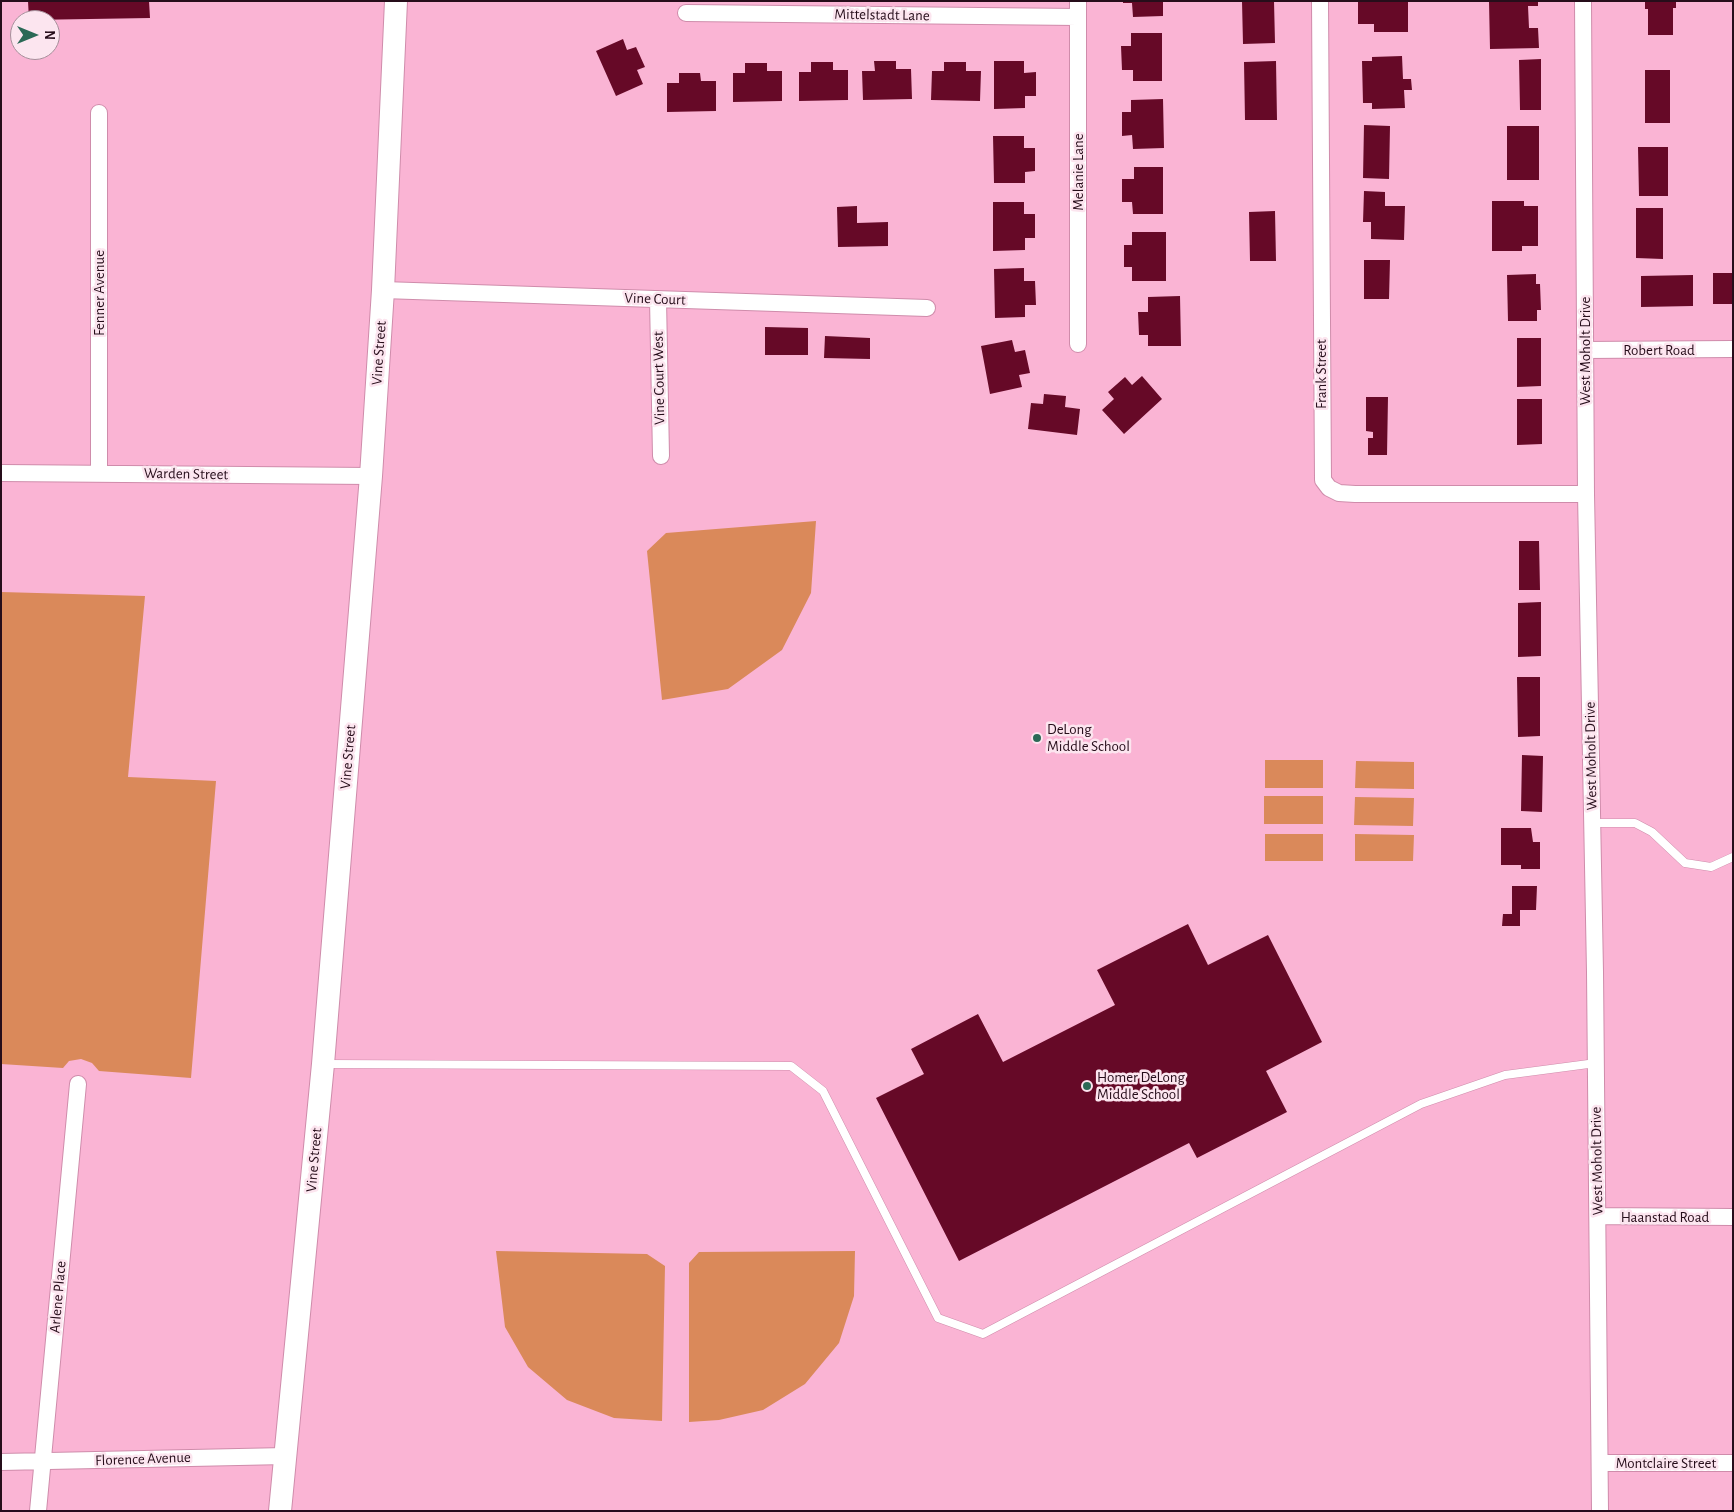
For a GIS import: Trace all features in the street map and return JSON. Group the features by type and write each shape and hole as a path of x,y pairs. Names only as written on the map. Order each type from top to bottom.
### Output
{"street":[{"name":"Vine Street","path":"280,1511 323,1064 371,476 383,290 396,1"},
{"name":"Frank Street","path":"1320,1 1323,480 1329,488 1339,493 1355,494 1586,494"},
{"name":"West Moholt Drive","path":"1583,1 1586,494 1596,1063 1600,1511"},
{"name":"Mittelstadt Lane","path":"686,13 1078,9"},
{"name":"Melanie Lane","path":"1078,9 1078,344"},
{"name":"Fenner Avenue","path":"99,113 99,473"},
{"name":"Vine Court","path":"383,290 927,308"},
{"name":"Vine Court West","path":"658,299 661,456"},
{"name":"Robert Road","path":"1585,350 1733,350"},
{"name":"Warden Street","path":"1,473 371,476"},
{"name":"Arlene Place","path":"38,1511 78,1084"},
{"name":"Haanstad Road","path":"1598,1216 1733,1217"},
{"name":"Florence Avenue","path":"1,1462 286,1456"},
{"name":"Montclaire Street","path":"1600,1463 1733,1463"}],"lane":[{"path":"1592,823 1635,823 1652,832 1685,863 1711,868 1733,858"},
{"path":"323,1064 792,1066 823,1091 938,1318 983,1334 1421,1104 1505,1075 1596,1063"}],"shaded area":[{"path":"816,521 811,593 782,650 728,689 662,700 647,551 666,533"},
{"path":"1,592 145,596 128,777 216,781 191,1078 99,1071 92,1063 81,1059 69,1061 63,1068 1,1064"},
{"path":"1265,760 1323,760 1323,788 1265,788"},
{"path":"1356,761 1414,762 1414,789 1355,788"},
{"path":"1264,796 1323,796 1323,824 1264,824"},
{"path":"1355,797 1414,798 1413,826 1354,825"},
{"path":"1265,834 1323,834 1323,861 1265,861"},
{"path":"1355,834 1414,835 1413,861 1355,861"},
{"path":"496,1251 647,1254 665,1266 662,1421 614,1418 567,1400 528,1367 505,1327"},
{"path":"855,1251 854,1296 839,1343 805,1384 763,1410 719,1420 689,1422 689,1263 699,1252"}],"building":[{"path":"28,1 149,1 150,18 60,19 60,10 28,10"},
{"path":"1123,1 1163,1 1163,16 1133,17 1132,3 1123,3"},
{"path":"1242,1 1274,1 1275,43 1243,44"},
{"path":"1358,1 1408,1 1408,32 1374,32 1374,24 1358,24"},
{"path":"1489,1 1538,1 1538,6 1528,6 1529,28 1538,28 1539,48 1490,49"},
{"path":"1645,1 1676,1 1676,8 1673,8 1673,35 1648,35 1648,9 1645,9"},
{"path":"1131,33 1162,33 1162,81 1133,81 1133,70 1122,70 1121,46 1131,46"},
{"path":"623,39 627,50 636,47 645,67 637,70 643,84 616,96 596,51"},
{"path":"1402,56 1403,79 1411,79 1412,90 1404,90 1405,108 1372,109 1372,103 1363,103 1362,61 1372,61 1372,57"},
{"path":"1541,59 1541,110 1520,110 1519,60"},
{"path":"874,61 896,61 896,69 911,69 912,99 863,100 862,71 875,71"},
{"path":"994,61 1024,61 1024,73 1036,72 1036,96 1025,96 1025,108 994,109"},
{"path":"1276,61 1277,120 1245,120 1244,62"},
{"path":"811,62 833,62 833,70 848,70 848,100 799,101 799,72 811,72"},
{"path":"944,62 966,62 966,71 981,71 980,101 931,100 932,71 944,71"},
{"path":"745,63 767,63 767,71 782,71 782,101 733,102 733,73 745,73"},
{"path":"1645,70 1670,70 1670,123 1645,123"},
{"path":"679,73 700,73 701,81 716,81 716,111 667,112 667,83 679,83"},
{"path":"1163,99 1164,148 1133,149 1132,135 1122,136 1122,112 1131,112 1131,100"},
{"path":"1364,125 1390,126 1389,179 1363,178"},
{"path":"1507,126 1539,126 1539,180 1507,180"},
{"path":"993,136 1024,136 1024,148 1035,148 1035,171 1025,172 1025,183 994,183"},
{"path":"1638,147 1668,147 1668,196 1639,196"},
{"path":"1134,167 1163,167 1163,214 1133,214 1132,202 1122,202 1122,179 1134,179"},
{"path":"1364,191 1385,192 1385,206 1405,206 1404,240 1371,239 1371,222 1363,222"},
{"path":"1492,201 1524,201 1524,206 1538,206 1538,246 1522,246 1522,251 1492,251"},
{"path":"993,202 1024,202 1024,214 1035,214 1035,238 1025,238 1025,250 993,251"},
{"path":"857,206 857,223 888,222 888,246 838,247 837,207"},
{"path":"1636,208 1663,208 1663,259 1636,258"},
{"path":"1275,211 1276,261 1250,261 1249,212"},
{"path":"1132,232 1166,232 1166,281 1132,281 1132,267 1124,267 1124,245 1132,245"},
{"path":"1364,260 1390,260 1389,299 1364,299"},
{"path":"1024,268 1024,281 1035,281 1036,305 1025,305 1025,317 995,318 994,269"},
{"path":"1713,273 1733,273 1733,304 1713,304"},
{"path":"1536,274 1536,284 1540,284 1541,310 1537,310 1537,321 1508,321 1507,275"},
{"path":"1693,275 1693,306 1641,307 1641,276"},
{"path":"1180,296 1181,346 1148,346 1148,335 1139,335 1138,312 1148,312 1148,297"},
{"path":"765,327 808,328 808,355 765,355"},
{"path":"825,336 870,338 870,359 824,358"},
{"path":"1517,338 1541,338 1541,386 1517,387"},
{"path":"1012,340 1015,352 1025,350 1030,373 1019,375 1022,387 990,394 981,346"},
{"path":"1142,376 1162,399 1124,434 1102,410 1114,399 1108,392 1125,377 1132,385"},
{"path":"1044,394 1066,396 1065,407 1080,409 1077,435 1028,429 1031,403 1043,404"},
{"path":"1366,397 1388,397 1387,455 1368,455 1368,438 1373,438 1373,432 1366,431"},
{"path":"1517,399 1542,399 1542,444 1517,445"},
{"path":"1519,541 1539,541 1540,590 1519,590"},
{"path":"1541,602 1541,656 1518,657 1518,603"},
{"path":"1517,677 1540,677 1540,736 1518,737"},
{"path":"1522,755 1543,756 1542,812 1521,811"},
{"path":"1501,828 1531,828 1533,842 1540,842 1540,869 1521,869 1521,865 1501,865"},
{"path":"1512,886 1537,886 1536,910 1520,910 1520,926 1502,926 1503,914 1512,914"},
{"name":"Homer DeLong Middle School","path":"1188,924 1208,965 1268,935 1322,1042 1266,1071 1287,1112 1197,1158 1189,1143 959,1261 876,1098 924,1074 911,1049 978,1014 1003,1062 1115,1005 1097,970"}],"place":[{"name":"DeLong Middle School","path":"1037,738"},
{"name":"Homer DeLong Middle School","path":"1087,1086"}]}
